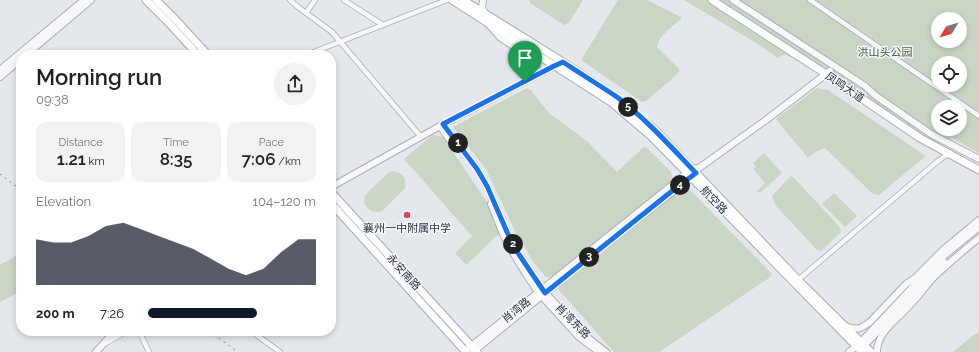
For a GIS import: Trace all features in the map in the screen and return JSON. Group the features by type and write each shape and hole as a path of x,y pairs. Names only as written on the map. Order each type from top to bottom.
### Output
{"main road":[{"path":"146,0 193,50"},
{"path":"156,0 203,50"},
{"name":"航空路","path":"452,0 485,17 563,62 622,102 656,131 693,172 861,348 871,352"},
{"name":"凤鸣大道","path":"712,0 828,72 920,138 979,170"},
{"name":"凤鸣大道","path":"720,0 925,136 979,165"},
{"name":"航空路","path":"464,1 554,66 611,102 693,172 845,326 861,348"},
{"name":"永安南路","path":"336,198 471,351"},
{"name":"永安南路","path":"336,208 471,351"}],"street":[{"path":"24,50 84,0"},
{"path":"32,50 91,0"},
{"path":"290,0 332,32 421,137"},
{"path":"306,13 315,0"},
{"path":"344,0 383,25"},
{"path":"319,50 448,0"},
{"path":"464,1 474,0"},
{"path":"482,0 482,7 485,17 501,38 537,63 535,72 525,82"},
{"path":"733,0 865,86 876,96 931,134 979,159"},
{"path":"810,0 979,116"},
{"path":"0,70 16,57"},
{"path":"336,184 421,137 563,62"},
{"path":"0,76 16,63"},
{"name":"肖湾路","path":"471,351 542,292 693,172 766,120 828,72"},
{"name":"肖湾东路","path":"442,126 481,174 516,250 542,292 579,337 598,352"},
{"path":"798,280 948,154"},
{"path":"845,326 856,329 864,327 906,284 979,220"},
{"path":"861,348 924,276 945,255 979,227"},
{"path":"849,352 861,348 927,278 979,232"},
{"path":"877,352 878,342 884,332 911,305 937,275 979,238"},
{"name":"肖湾东路","path":"542,292 583,334 606,352"},
{"path":"96,352 110,336"},
{"path":"102,345 118,336"},
{"path":"141,336 149,352"},
{"path":"258,336 280,352"}],"green space":[{"path":"529,0 583,0 569,23 564,25 530,3"},
{"path":"618,0 647,0 681,17 681,19 663,35 657,47 679,69 679,72 646,101 642,102 581,60"},
{"name":"洪山头公园","path":"684,0 979,0 979,153 952,138 942,145 785,54 778,58 756,43"},
{"path":"527,88 531,90 549,113 587,141 617,172 645,146 671,172 672,175 670,181 663,189 553,277 546,277 534,263 516,233 486,169 453,127"},
{"path":"817,88 828,90 926,156 879,195 873,194 825,148 817,151 808,158 776,119"},
{"path":"433,135 443,137 487,202 499,234 466,265 455,253 472,236 404,159"},
{"path":"764,153 782,173 760,193 757,191 765,183 753,169 756,167 753,163"},
{"path":"392,171 403,176 405,188 382,211 374,212 368,208 364,202 366,194"},
{"path":"791,176 839,226 841,232 821,251 817,250 776,206 772,196"},
{"path":"685,185 772,274 769,278 659,352 614,352 559,290 558,286"},
{"path":"834,193 857,216 845,227 822,204"},
{"path":"16,256 16,294 0,302 0,265"},
{"path":"979,331 979,352 953,352 955,350"}],"railway":[{"path":"0,174 16,186"},
{"path":"216,336 238,352"}],"place":[{"name":"襄州一中附属中学","path":"407,215"}],"route":[{"path":"563,62 617,98 637,114 656,131 696,173 545,293 516,250 487,186 477,169 443,124 525,82 563,62"}]}
